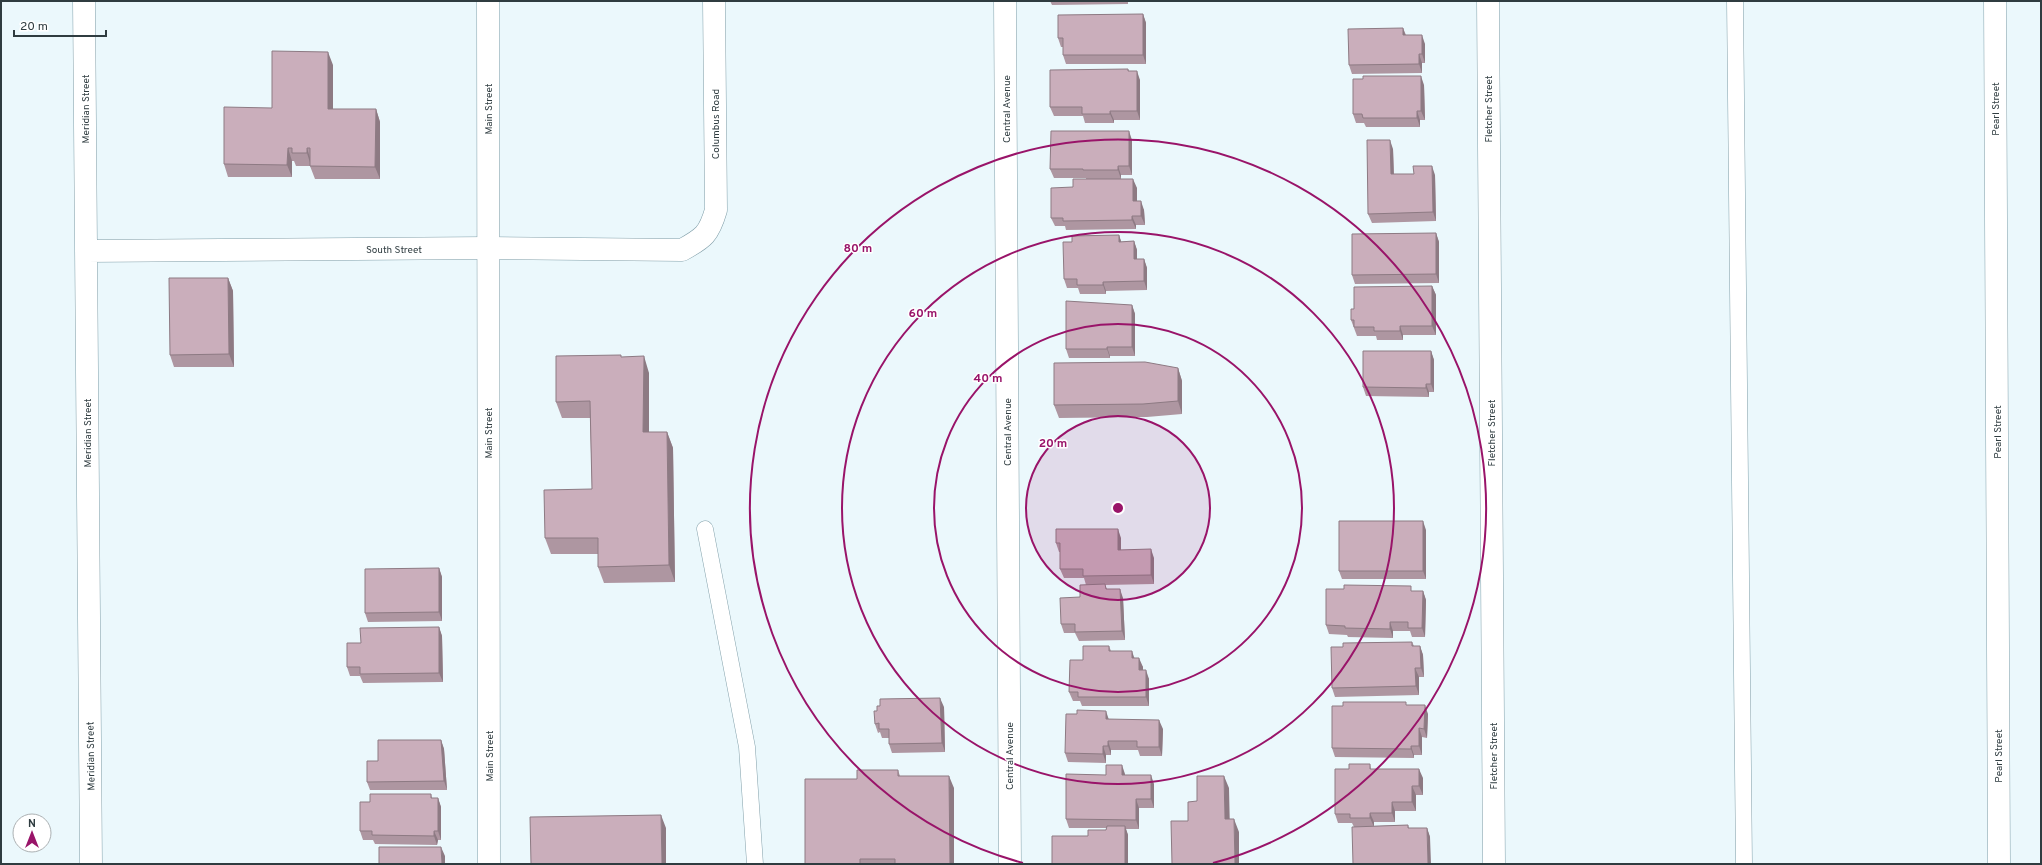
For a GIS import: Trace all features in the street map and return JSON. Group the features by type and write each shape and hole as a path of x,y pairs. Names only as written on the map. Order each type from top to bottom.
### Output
{"street":[{"name":"Meridian Street","path":"84,1 91,864"},
{"name":"Main Street","path":"488,1 489,864"},
{"name":"Columbus Road","path":"699,241 710,228 716,210 714,1"},
{"name":"Central Avenue","path":"1005,1 1010,864"},
{"name":"Fletcher Street","path":"1488,1 1494,864"},
{"name":"Pearl Street","path":"1995,1 1999,864"},
{"name":"South Street","path":"86,251 488,248 682,250 699,241"}],"lane":[{"path":"1735,1 1744,864"},
{"path":"705,529 748,746 755,864"}],"building":[{"path":"1143,14 1143,55 1063,55 1063,38 1058,38 1058,15"},
{"path":"1403,28 1403,35 1422,35 1422,54 1419,54 1419,64 1349,65 1348,29"},
{"path":"272,51 328,52 328,109 376,109 375,167 310,166 310,148 307,148 307,153 292,153 292,148 288,148 287,165 224,164 224,107 272,108"},
{"path":"1128,69 1128,71 1137,71 1137,111 1110,111 1110,114 1082,114 1082,107 1050,107 1050,70"},
{"path":"1363,76 1421,76 1421,111 1417,111 1417,118 1363,118 1362,114 1353,114 1353,79 1363,79"},
{"path":"1051,131 1129,131 1129,166 1118,166 1118,170 1050,169"},
{"path":"1367,140 1390,140 1391,174 1414,174 1413,166 1432,166 1433,212 1368,214"},
{"path":"1073,179 1133,179 1133,201 1141,201 1141,216 1132,216 1132,220 1063,221 1063,218 1051,218 1051,188 1073,187"},
{"path":"1436,233 1436,274 1352,275 1352,234"},
{"path":"1119,235 1119,242 1134,241 1134,259 1144,259 1144,281 1103,282 1103,285 1077,285 1077,279 1064,279 1063,242 1072,242 1072,236"},
{"path":"169,278 228,278 229,354 170,355"},
{"path":"1432,286 1432,326 1400,326 1400,331 1374,331 1374,327 1354,327 1354,320 1351,320 1351,309 1354,309 1354,287"},
{"path":"1066,301 1132,305 1132,347 1107,347 1107,349 1066,349"},
{"path":"1363,351 1431,351 1431,384 1426,384 1426,388 1363,387"},
{"path":"621,355 621,357 644,356 643,432 667,432 669,565 598,567 598,538 545,538 544,490 592,489 590,401 556,402 556,356"},
{"path":"1145,362 1178,368 1178,401 1143,404 1054,405 1054,363"},
{"path":"1339,521 1423,521 1423,571 1339,571"},
{"path":"1056,529 1118,529 1118,550 1151,549 1151,575 1083,576 1083,569 1060,569 1060,543 1056,543"},
{"path":"439,568 439,612 365,613 365,569"},
{"path":"1105,584 1106,589 1120,589 1122,631 1075,632 1075,624 1061,624 1060,598 1080,597 1080,585"},
{"path":"1344,585 1411,586 1411,591 1423,591 1422,628 1408,628 1408,622 1390,622 1390,629 1345,628 1345,626 1326,625 1326,589 1344,589"},
{"path":"439,627 439,673 360,674 360,667 347,667 347,643 361,643 360,628"},
{"path":"1412,642 1412,646 1420,646 1421,668 1415,668 1416,686 1332,688 1331,647 1343,647 1343,643"},
{"path":"1083,646 1109,646 1109,651 1132,651 1132,658 1139,658 1139,670 1146,670 1146,697 1078,697 1078,692 1069,692 1070,660 1083,660"},
{"path":"940,698 942,743 889,744 889,729 879,729 879,723 875,724 874,711 877,711 877,706 880,706 880,699"},
{"path":"1343,702 1406,702 1406,705 1425,705 1424,729 1419,728 1419,746 1411,746 1411,749 1332,748 1332,706 1343,706"},
{"path":"1077,710 1106,711 1106,719 1159,720 1159,747 1137,747 1137,741 1108,741 1108,746 1103,746 1103,754 1065,753 1066,714 1077,714"},
{"path":"378,740 441,740 444,781 367,782 367,761 378,761"},
{"path":"1349,764 1370,764 1370,769 1419,769 1419,786 1412,786 1412,802 1392,802 1392,813 1370,813 1370,818 1350,818 1350,814 1335,814 1335,769 1349,769"},
{"path":"1106,765 1122,765 1122,775 1151,775 1151,799 1136,799 1136,820 1066,819 1066,774 1106,775"},
{"path":"857,770 898,770 898,776 949,776 950,864 895,864 895,859 860,859 860,864 805,864 805,779 857,779"},
{"path":"1197,776 1224,776 1225,819 1234,819 1235,864 1172,864 1171,821 1188,821 1188,802 1197,801"},
{"path":"370,794 431,794 431,798 438,798 438,831 434,831 434,836 372,835 372,831 360,831 360,802 370,802"},
{"path":"661,815 662,864 531,864 530,817"},
{"path":"1408,825 1408,828 1427,828 1428,864 1353,864 1352,827"},
{"path":"1107,826 1125,826 1125,864 1052,864 1052,836 1088,836 1088,830 1106,830"},
{"path":"379,847 441,847 442,864 379,864"}]}
